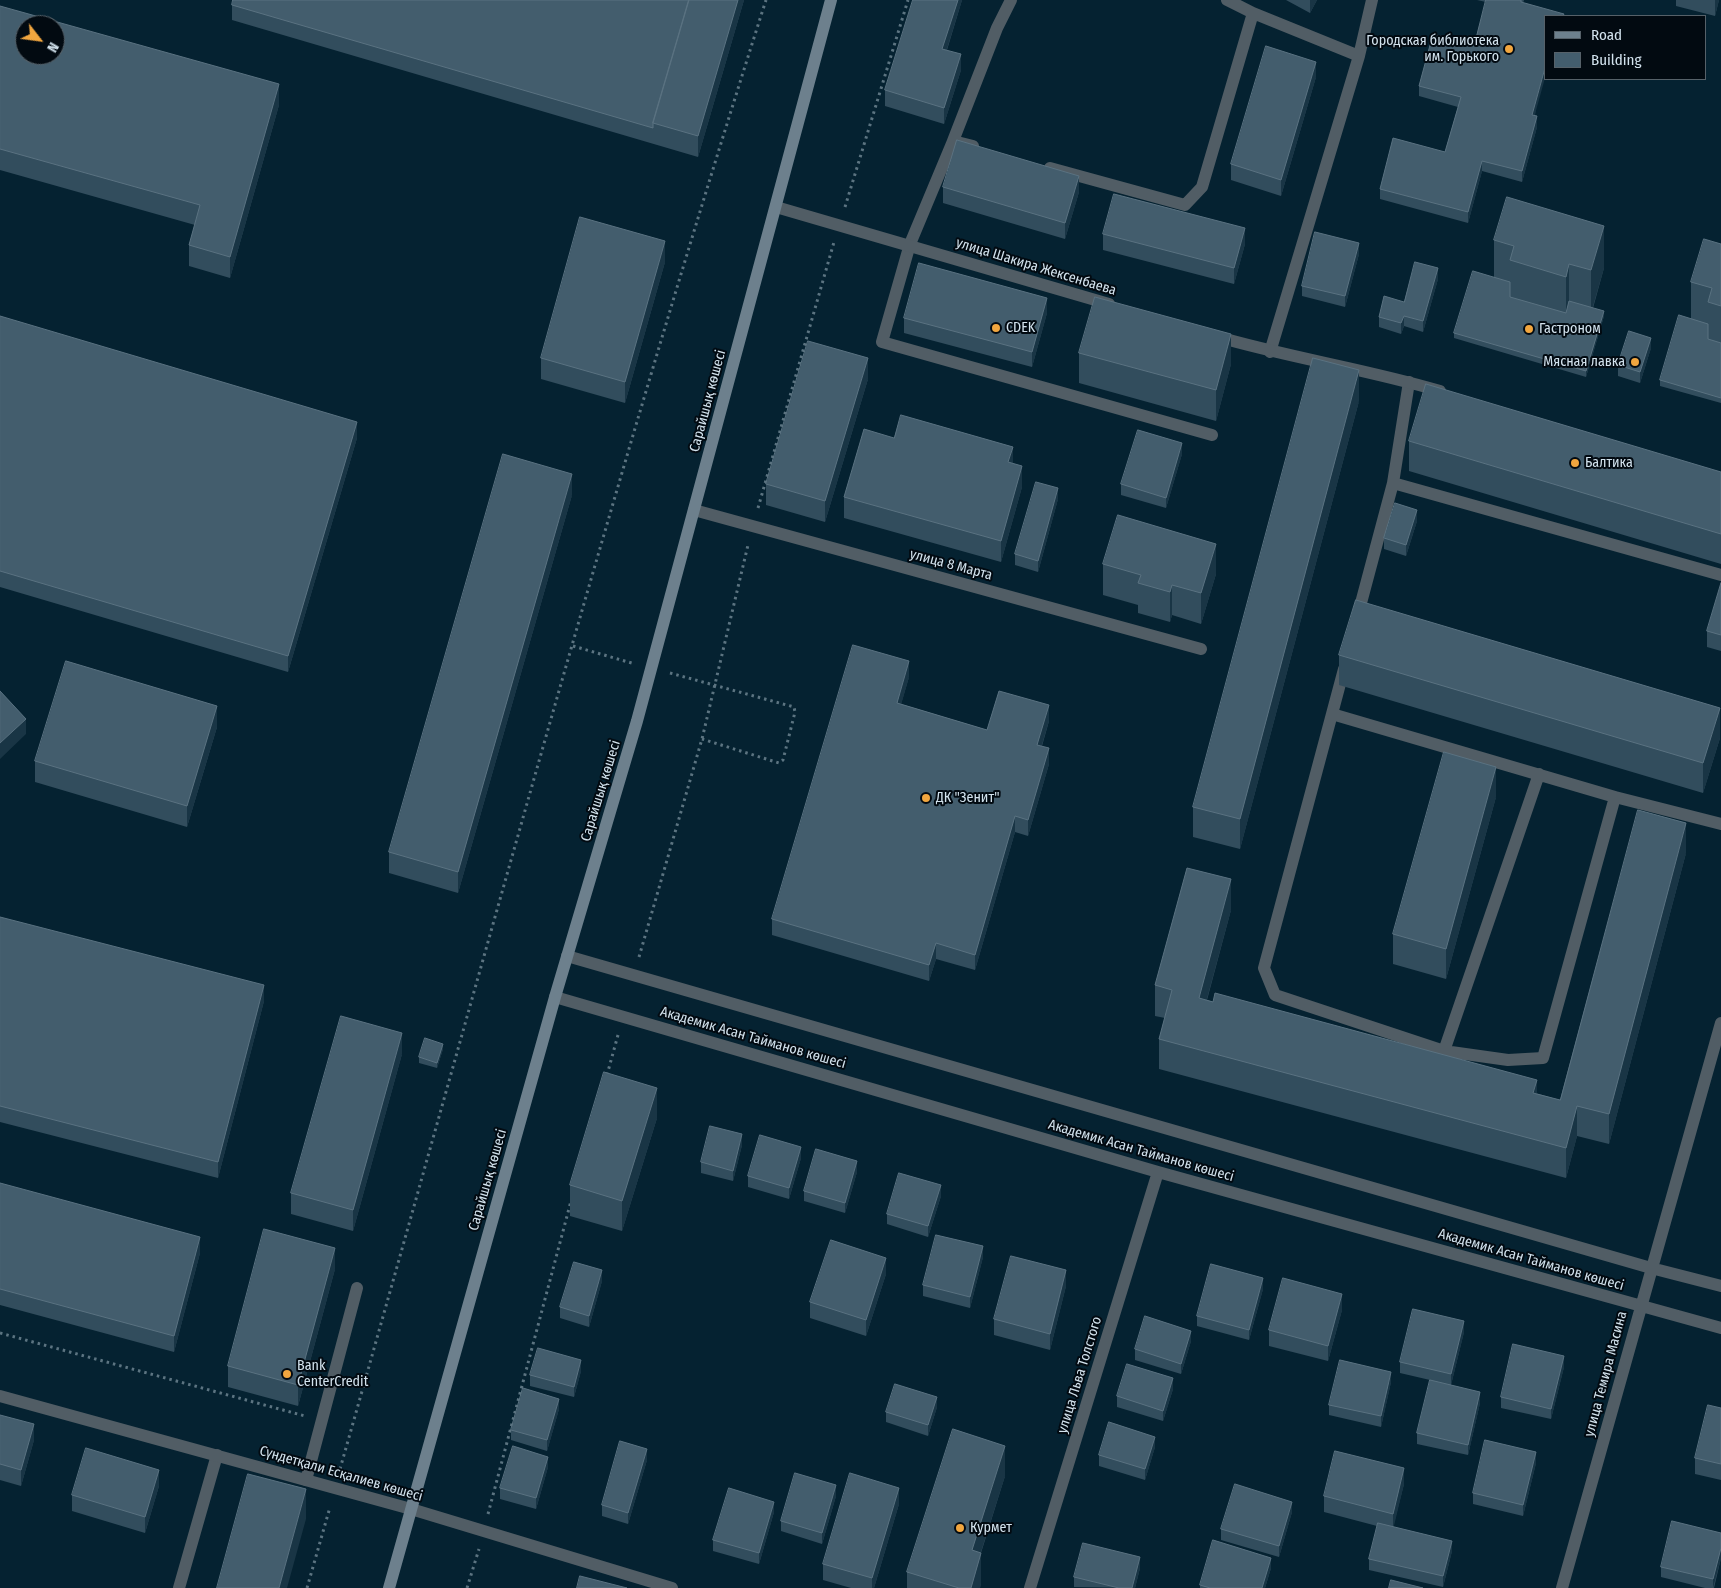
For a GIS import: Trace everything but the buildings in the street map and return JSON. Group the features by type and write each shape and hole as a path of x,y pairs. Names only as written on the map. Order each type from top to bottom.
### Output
{"street":[{"name":"Сарайшық көшесі","path":"389,1588 555,997 652,668 831,0"},
{"path":"1011,0 997,28 910,244 882,342 1212,435"},
{"path":"1227,0 1253,13 1359,56"},
{"path":"1270,352 1359,56 1372,0"},
{"path":"1036,164 1185,205 1202,188 1253,13"},
{"path":"952,141 990,151"},
{"name":"улица Шакира Жексенбаева","path":"776,207 910,244 1118,307"},
{"path":"1204,332 1270,352 1409,382 1456,396"},
{"path":"1355,627 1393,483 1409,382"},
{"path":"1393,483 1721,575"},
{"name":"улица 8 Марта","path":"694,510 1200,649"},
{"path":"1347,656 1264,968 1275,995 1444,1051 1508,1060 1543,1058 1615,797"},
{"path":"1332,714 1615,797 1721,824"},
{"path":"1444,1051 1539,774"},
{"name":"Академик Асан Тайманов көшесі","path":"567,956 1651,1268 1721,1286"},
{"name":"Академик Асан Тайманов көшесі","path":"555,997 1158,1172 1721,1328"},
{"name":"улица Темира Масина","path":"1562,1588 1721,1023"},
{"name":"улица Льва Толстого","path":"1030,1588 1158,1172"},
{"path":"306,1480 357,1288"},
{"name":"Сүндетқали Есқалиев көшесі","path":"0,1396 411,1509 672,1588"},
{"path":"179,1588 217,1455"}],"path":[{"path":"307,1588 573,646 704,195 766,0"},
{"path":"634,974 716,686 752,526 839,224 908,0"},
{"path":"573,646 792,705 796,712 783,760 777,763 702,739"},
{"path":"606,1080 624,1016"},
{"path":"467,1588 484,1531 571,1200"},
{"path":"0,1333 322,1421"}],"place":[{"name":"Городская библиотека им. Горького","path":"1509,49"},
{"name":"CDEK","path":"996,328"},
{"name":"Гастроном","path":"1529,329"},
{"name":"Мясная лавка","path":"1635,362"},
{"name":"Балтика","path":"1575,463"},
{"name":"ДК \"Зенит\"","path":"926,798"},
{"name":"Bank CenterCredit","path":"287,1374"},
{"name":"Курмет","path":"960,1528"}]}
